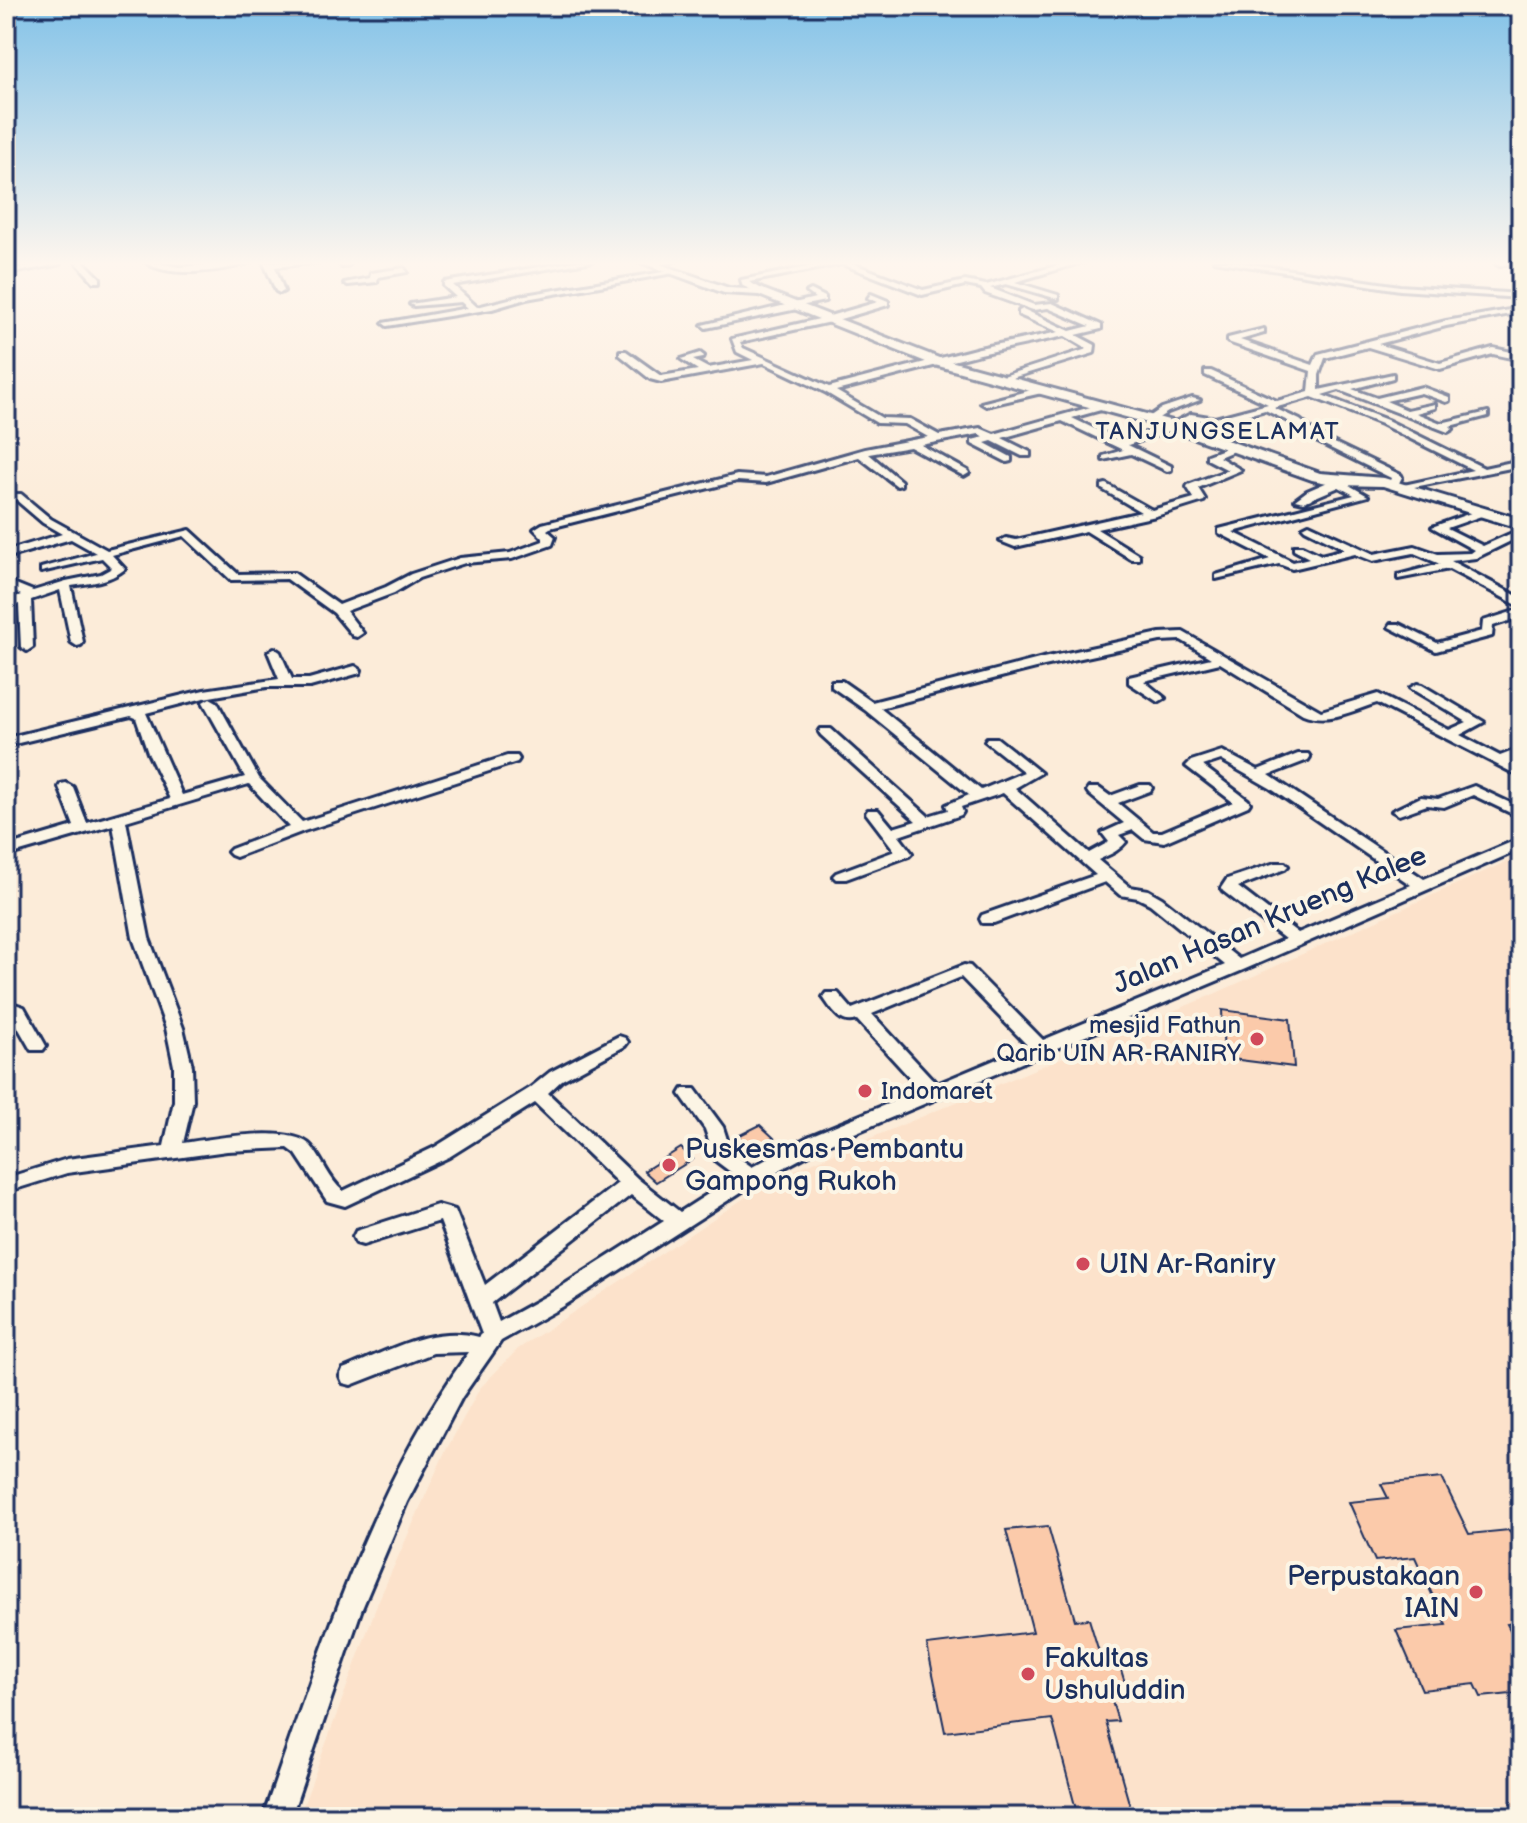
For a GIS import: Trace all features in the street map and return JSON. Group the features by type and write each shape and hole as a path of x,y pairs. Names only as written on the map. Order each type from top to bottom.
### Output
{"street":[{"path":"738,346 740,350 828,390 882,422 907,421 938,439"},
{"path":"899,346 935,361 1173,425 1338,482 1363,496 1224,528 1223,532 1297,566 1355,550"},
{"path":"828,390 935,361 1006,346"},
{"path":"999,379 1094,349 1089,346"},
{"path":"1314,395 1315,369 1321,356 1356,346"},
{"path":"1377,346 1440,366 1493,351 1521,357"},
{"path":"1250,347 1315,369"},
{"path":"623,353 656,378 759,359"},
{"path":"700,356 685,359 705,370"},
{"path":"1208,373 1273,406 1315,437 1397,477 1398,486"},
{"path":"1119,445 1194,416 1213,421 1390,376"},
{"path":"1344,388 1444,427 1485,414"},
{"path":"986,403 1043,390"},
{"path":"1376,401 1422,390 1446,399"},
{"path":"1314,395 1384,422 1483,471"},
{"path":"1151,419 1165,410 1195,400"},
{"path":"1007,459 976,442 1105,406"},
{"path":"1407,413 1432,406"},
{"path":"1066,419 1167,468"},
{"path":"338,610 390,590 415,576 464,560 512,556 548,543 549,537 540,529 546,526 737,478 766,480 861,453 980,431 1026,454"},
{"path":"912,444 964,473"},
{"path":"1006,541 1015,544 1152,514 1200,500 1192,487 1237,471 1211,457 1238,447"},
{"path":"1107,458 1132,451"},
{"path":"861,453 897,483"},
{"path":"1398,486 1521,463"},
{"path":"1300,500 1309,493 1338,482 1398,486 1521,524"},
{"path":"1106,487 1152,514"},
{"path":"6,604 119,570 103,552 71,535 8,493"},
{"path":"1483,512 1438,527 1484,551"},
{"path":"1087,527 1135,557"},
{"path":"1309,527 1377,559 1418,549 1521,603"},
{"path":"45,570 186,532 235,578 290,575 338,610 357,633"},
{"path":"1437,558 1472,556 1521,532"},
{"path":"6,555 71,535"},
{"path":"1298,548 1321,560"},
{"path":"1220,577 1280,560"},
{"path":"1402,577 1450,565"},
{"path":"6,584 29,598"},
{"path":"65,585 77,642"},
{"path":"27,647 29,598"},
{"path":"1395,627 1436,647 1488,633 1489,623 1521,613"},
{"path":"870,707 1043,662 1175,635 1183,636 1308,711 1321,716 1378,698 1521,773"},
{"path":"274,652 286,681"},
{"path":"1158,698 1134,680 1222,659"},
{"path":"6,742 204,694 286,681 310,683 355,670"},
{"path":"837,684 979,796"},
{"path":"1417,688 1477,722 1449,735"},
{"path":"210,702 252,779 299,828"},
{"path":"132,712 142,716 155,753 178,801"},
{"path":"826,732 925,821"},
{"path":"890,834 956,812 953,805 1034,773 992,741"},
{"path":"1499,762 1521,752"},
{"path":"1094,791 1149,836 1164,837 1243,803 1193,766 1222,755 1422,885"},
{"path":"1257,775 1303,757"},
{"path":"236,852 299,828 512,759"},
{"path":"6,851 252,779"},
{"path":"66,787 82,828"},
{"path":"1005,787 1126,892 1142,893 1156,901 1237,966"},
{"path":"1108,802 1145,788"},
{"path":"1399,811 1426,800 1439,804 1474,790 1521,814"},
{"path":"841,876 904,853 873,813"},
{"path":"112,820 120,823 140,935 155,982 177,1031 183,1060 185,1088 172,1151"},
{"path":"1087,859 1118,842 1109,833 1135,824"},
{"name":"Jalan Hasan Krueng Kalee","path":"277,1817 348,1611 385,1526 454,1390 488,1341 751,1177 819,1140 1237,966 1521,843"},
{"path":"1280,866 1233,882 1229,888 1295,939"},
{"path":"988,919 1107,876"},
{"path":"832,997 849,1017 964,970 1041,1048"},
{"path":"6,1007 18,1011 37,1046"},
{"path":"860,1012 933,1091"},
{"path":"6,1185 67,1166 172,1151 291,1141 303,1149 334,1196 345,1199 442,1152 536,1093 556,1076 619,1042"},
{"path":"536,1093 631,1184 680,1223"},
{"path":"689,1094 714,1127 723,1156 751,1177"},
{"path":"479,1301 584,1224 631,1184"},
{"path":"351,1376 444,1341 488,1341 479,1301 445,1213 363,1237"}],"shaded area":[{"name":"UIN Ar-Raniry","path":"1521,855 1521,1817 299,1817 378,1602 444,1454 480,1388 518,1349 773,1179 1214,994"}],"building":[{"name":"mesjid Fathun Qarib UIN AR-RANIRY","path":"1222,1010 1290,1019 1294,1067 1224,1058"},
{"path":"760,1125 774,1138 751,1150 738,1136"},
{"name":"Puskesmas Pembantu Gampong Rukoh","path":"681,1148 693,1159 656,1182 644,1171"},
{"name":"Perpustakaan IAIN","path":"1442,1478 1469,1534 1509,1530 1521,1554 1521,1622 1507,1624 1521,1651 1521,1693 1481,1697 1475,1684 1422,1690 1396,1630 1446,1625 1415,1557 1375,1561 1349,1502 1388,1498 1381,1484"},
{"name":"Fakultas Ushuluddin","path":"1048,1526 1075,1620 1089,1619 1100,1655 1116,1653 1128,1693 1110,1695 1118,1721 1106,1722 1133,1817 1078,1817 1052,1719 945,1732 927,1645 1033,1632 1006,1530"}],"place":[{"name":"mesjid Fathun Qarib UIN AR-RANIRY","path":"1257,1039"},
{"name":"Indomaret","path":"865,1091"},
{"name":"Puskesmas Pembantu Gampong Rukoh","path":"669,1165"},
{"name":"UIN Ar-Raniry","path":"1083,1264"},
{"name":"Perpustakaan IAIN","path":"1476,1592"},
{"name":"Fakultas Ushuluddin","path":"1028,1674"}],"district":[{"name":"TANJUNGSELAMAT","path":"1218,431"}]}
